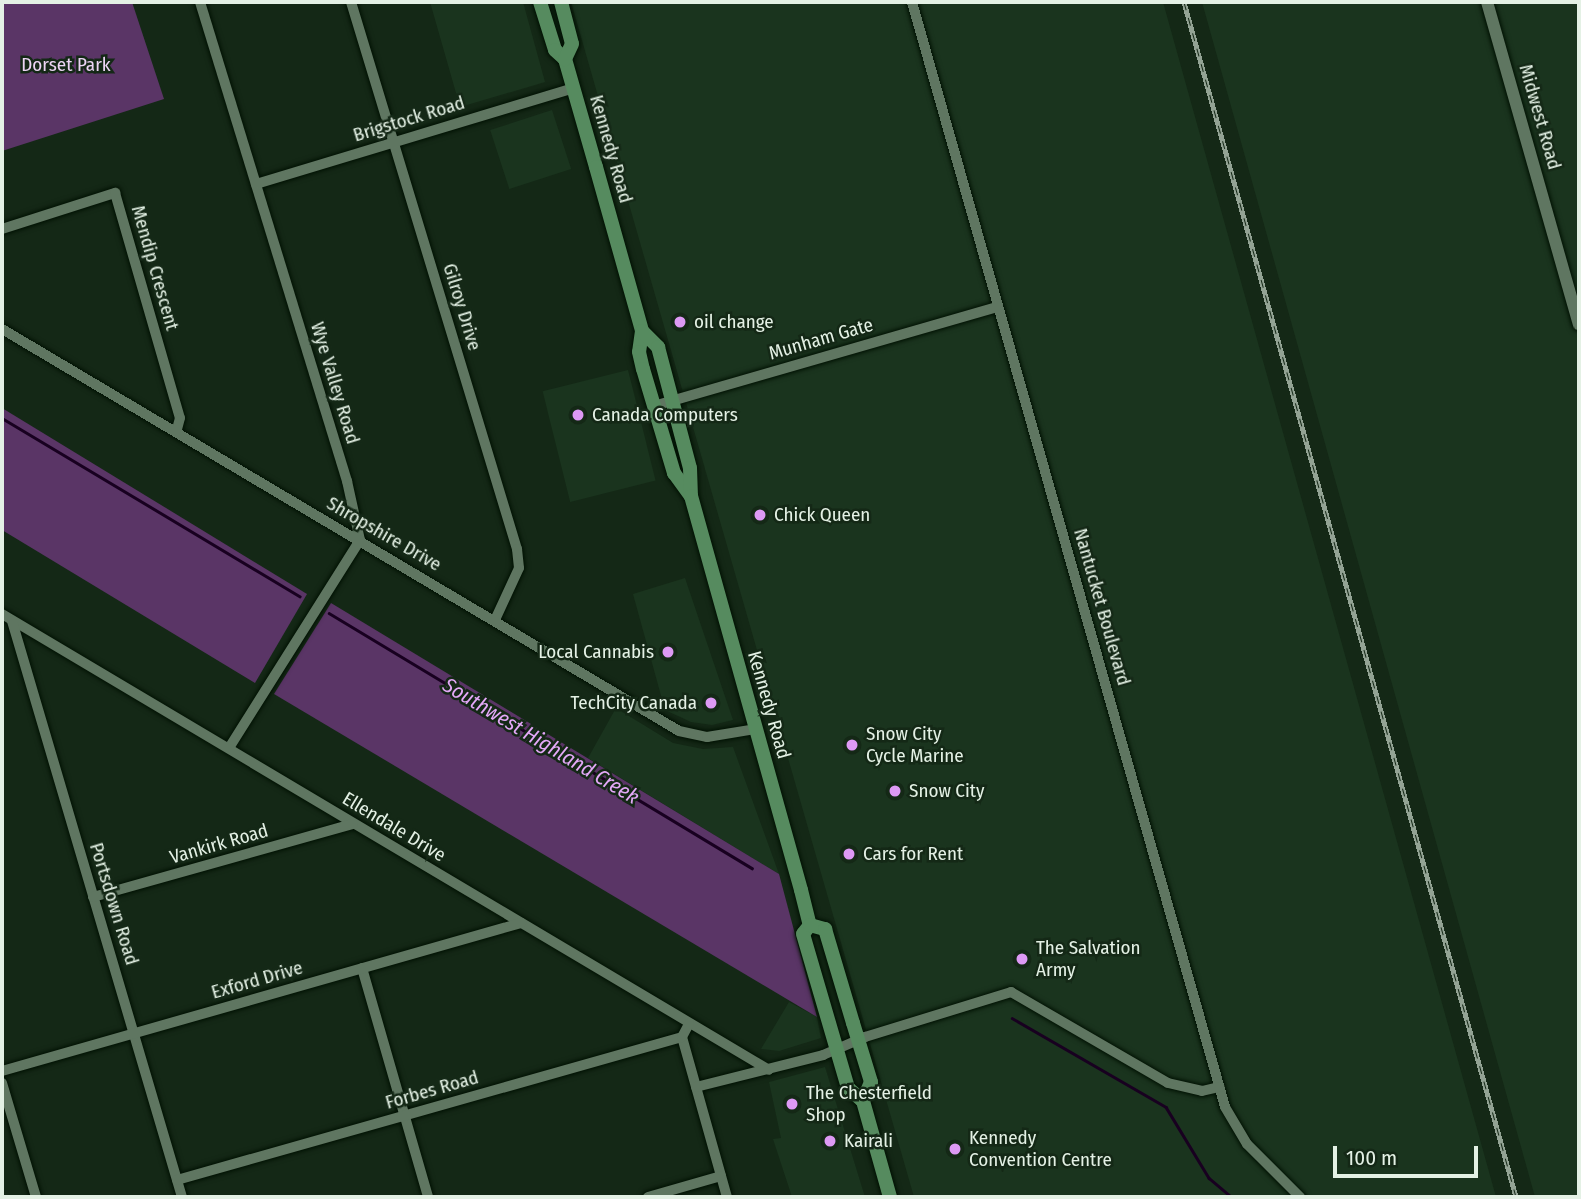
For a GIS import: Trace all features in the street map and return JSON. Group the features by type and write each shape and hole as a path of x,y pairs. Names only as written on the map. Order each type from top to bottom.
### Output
{"main road":[{"name":"Kennedy Road","path":"540,2 555,50 565,59 642,331 639,352 674,473 691,496"},
{"name":"Kennedy Road","path":"561,2 572,44 565,59"},
{"name":"Kennedy Road","path":"642,331 658,347 690,468 691,496 810,925"},
{"name":"Kennedy Road","path":"810,925 825,929 871,1082 863,1101"},
{"name":"Kennedy Road","path":"810,925 803,934 848,1088 863,1101 890,1197"}],"street":[{"name":"Wye Valley Road","path":"200,2 347,481 360,540"},
{"name":"Gilroy Drive","path":"351,2 517,549 519,568 495,620"},
{"name":"Nantucket Boulevard","path":"912,2 1220,1087 1239,1135 1300,1197"},
{"name":"Midwest Road","path":"1487,2 1579,324"},
{"name":"Brigstock Road","path":"256,184 573,88"},
{"name":"Mendip Crescent","path":"2,229 115,192 180,418 177,429"},
{"name":"Munham Gate","path":"654,406 998,307"},
{"name":"Shropshire Drive","path":"2,329 177,429 679,732 707,737 756,729"},
{"path":"229,748 360,540"},
{"name":"Ellendale Drive","path":"2,614 769,1070"},
{"name":"Portsdown Road","path":"12,621 182,1197"},
{"name":"Vankirk Road","path":"93,897 353,824"},
{"name":"Exford Drive","path":"2,1070 521,923"},
{"path":"362,968 428,1197"},
{"path":"696,1087 837,1050 858,1040 1011,992 1168,1083 1202,1091 1220,1087"},
{"path":"690,1024 682,1037 727,1197"},
{"name":"Forbes Road","path":"177,1180 682,1037"},
{"path":"2,1083 36,1197"},
{"path":"648,1197 722,1176"}],"shaded area":[{"path":"430,2 523,2 545,82 460,107"},
{"path":"571,2 1163,2 1496,1197 914,1197"},
{"path":"1202,2 1579,2 1579,1197 1535,1197"},
{"path":"552,110 571,169 509,189 490,130"},
{"path":"628,370 656,481 570,502 543,391"},
{"path":"685,578 733,720 712,725 691,722 665,710 633,594"},
{"path":"616,708 673,743 703,749 733,747 779,874 588,758"},
{"path":"789,1002 817,1017 821,1038 779,1051 761,1049"},
{"path":"825,1067 865,1197 792,1197 773,1139 781,1138 769,1082"}],"green space":[{"name":"Dorset Park","path":"2,2 132,2 164,99 2,151"},
{"path":"2,408 307,594 255,683 2,530"},
{"path":"331,603 779,874 817,1017 274,694"}],"waterway":[{"name":"Southwest Highland Creek","path":"2,418 300,596"},
{"name":"Southwest Highland Creek","path":"329,613 752,868"},
{"name":"Southwest Highland Creek","path":"1012,1018 1166,1107 1209,1178 1232,1197"}],"railway":[{"path":"1184,2 1516,1197"}],"place":[{"name":"oil change","path":"680,322"},
{"name":"Canada Computers","path":"578,415"},
{"name":"Chick Queen","path":"760,515"},
{"name":"Local Cannabis","path":"668,652"},
{"name":"TechCity Canada","path":"711,703"},
{"name":"Snow City Cycle Marine","path":"852,745"},
{"name":"Snow City","path":"895,791"},
{"name":"Cars for Rent","path":"849,854"},
{"name":"The Salvation Army","path":"1022,959"},
{"name":"The Chesterfield Shop","path":"792,1104"},
{"name":"Kairali","path":"830,1141"},
{"name":"Kennedy Convention Centre","path":"955,1149"}]}
